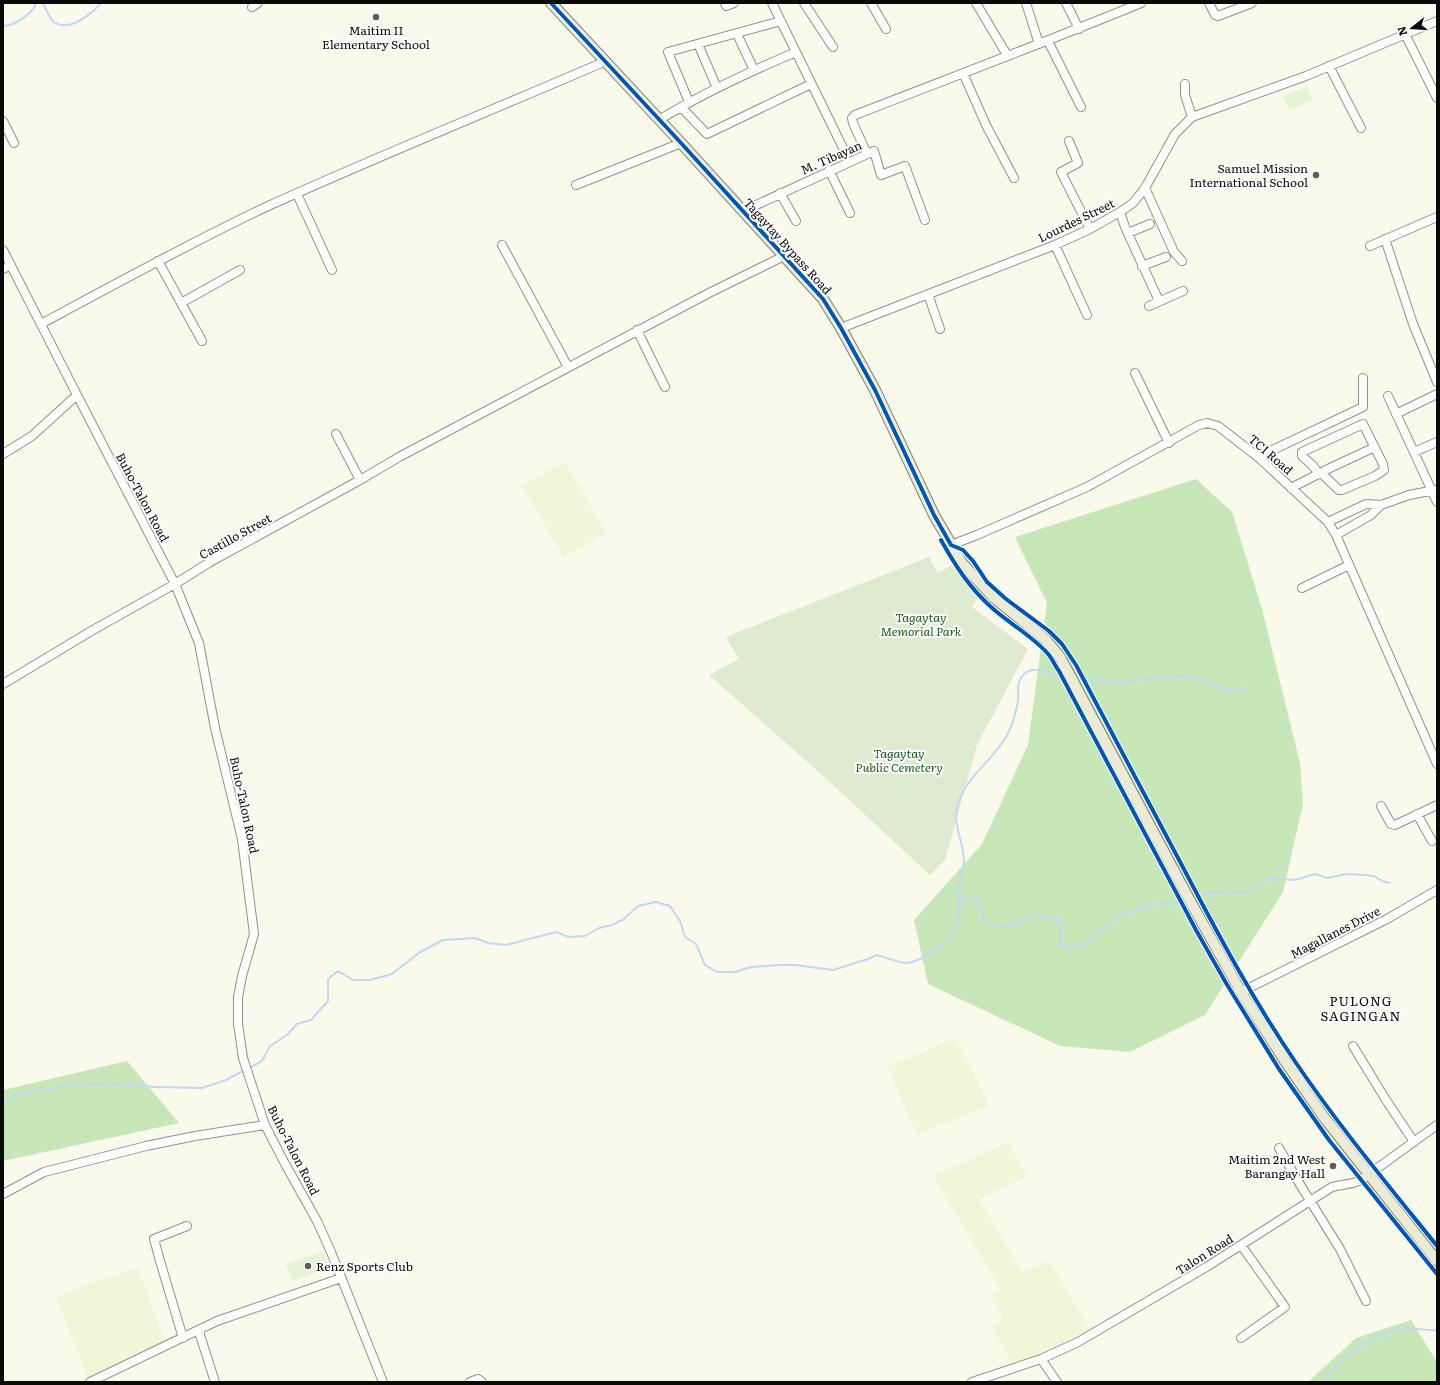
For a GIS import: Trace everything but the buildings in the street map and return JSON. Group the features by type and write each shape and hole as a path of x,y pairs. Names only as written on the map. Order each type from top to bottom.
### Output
{"main road":[{"name":"Tagaytay Bypass Road","path":"551,3 606,61 823,300 841,328 875,390 923,494 962,563 987,592 1044,639 1060,657 1186,892 1242,992 1305,1091 1336,1133 1437,1261"}],"street":[{"path":"725,3 726,6 734,3"},
{"path":"772,3 844,150"},
{"path":"804,3 833,47"},
{"path":"871,3 886,29"},
{"path":"976,3 1007,55"},
{"path":"1026,3 1039,44"},
{"path":"1066,3 1079,29"},
{"path":"867,154 853,123 852,118 855,115 1007,55 1079,29 1141,3"},
{"path":"1209,3 1215,15 1218,16 1252,3"},
{"path":"688,102 668,52 781,21"},
{"name":"Lourdes Street","path":"841,328 1055,245 1090,229 1120,212 1133,203 1145,188 1175,134 1192,117 1263,92 1437,21"},
{"path":"737,34 754,70"},
{"path":"1405,34 1437,98"},
{"path":"1048,40 1081,107"},
{"path":"698,44 717,88"},
{"path":"659,120 688,102 754,70 796,52"},
{"path":"41,324 158,261 370,160 606,61"},
{"path":"1329,66 1361,128"},
{"path":"963,73 986,125 1014,178"},
{"path":"681,106 707,134 811,84"},
{"path":"1185,84 1185,95 1192,117"},
{"path":"3,121 14,143"},
{"path":"1069,141 1078,163 1061,172 1090,229"},
{"path":"576,185 681,143"},
{"name":"M. Tibayan","path":"743,211 829,170 874,151 881,175 905,166 926,220"},
{"path":"829,170 850,213"},
{"path":"1145,188 1174,252 1182,261"},
{"path":"780,193 796,221"},
{"path":"297,194 332,270"},
{"path":"1120,212 1128,234 1159,302"},
{"path":"1370,246 1437,217"},
{"path":"1128,234 1150,224"},
{"path":"1385,239 1413,324 1437,382"},
{"path":"502,245 568,367"},
{"path":"1055,245 1087,316"},
{"name":"Buho-Talon Road","path":"3,250 175,584 199,643 215,728 242,839 254,934 242,976 238,997 238,1024 243,1058 265,1125 317,1221 383,1382"},
{"name":"Castillo Street","path":"3,684 210,562 399,457 637,330 784,256"},
{"path":"1142,266 1166,257"},
{"path":"158,261 202,341"},
{"path":"3,269 11,265"},
{"path":"181,303 240,270"},
{"path":"1149,306 1183,291"},
{"path":"928,294 940,329"},
{"path":"637,330 665,387"},
{"path":"1135,373 1169,442"},
{"path":"1258,457 1363,407 1363,378"},
{"path":"1396,414 1437,394"},
{"path":"3,454 32,436 77,396"},
{"path":"1388,396 1414,452 1434,490 1437,502"},
{"name":"TCI Road","path":"951,545 1087,487 1199,425 1207,423 1218,426 1258,457 1328,522 1336,535 1436,760"},
{"path":"1363,424 1383,464 1384,470 1342,490 1339,490 1320,474 1302,456 1302,452 1363,424"},
{"path":"336,434 360,480"},
{"path":"1414,452 1437,442"},
{"path":"1291,488 1375,447"},
{"path":"1328,522 1366,504 1381,505 1409,495 1434,490"},
{"path":"1336,535 1371,516 1381,505"},
{"path":"1302,588 1349,565"},
{"path":"1381,806 1391,824 1395,825 1437,805"},
{"path":"1417,814 1432,841"},
{"name":"Magallanes Drive","path":"1242,992 1387,919 1437,890"},
{"path":"1353,1046 1414,1142"},
{"path":"3,1194 44,1172 181,1139 265,1125"},
{"name":"Talon Road","path":"972,1382 1041,1359 1078,1342 1208,1266 1332,1187 1352,1184 1369,1175 1437,1125"},
{"path":"1279,1148 1340,1249 1366,1302"},
{"path":"183,1338 154,1239 187,1226"},
{"path":"1241,1245 1285,1307 1241,1338"},
{"path":"90,1382 224,1319 341,1278"},
{"path":"200,1329 200,1335 215,1382"},
{"path":"1041,1359 1057,1382"},
{"path":"470,1382 478,1379 482,1382"}],"green space":[{"path":"1307,86 1313,101 1289,110 1283,96"},
{"path":"565,462 606,533 564,557 521,485"},
{"path":"1196,479 1232,512 1262,609 1300,763 1303,804 1283,892 1205,1015 1130,1052 1060,1046 928,984 914,920 982,844 1028,745 1047,603 1015,537"},
{"name":"Tagaytay Public Cemetery","path":"929,557 938,573 952,565 977,598 972,607 1028,649 977,745 945,860 930,875 820,773 709,675 739,659 726,637"},
{"path":"956,1038 989,1106 917,1134 887,1067"},
{"path":"127,1061 179,1123 3,1161 3,1090"},
{"path":"1008,1142 1027,1176 979,1199 1022,1272 1049,1261 1090,1329 1036,1357 1012,1365 992,1327 1003,1317 991,1295 1000,1288 933,1176"},
{"name":"Renz Sports Club","path":"324,1251 330,1268 292,1281 286,1264"},
{"path":"138,1268 166,1344 89,1380 56,1298 90,1283"},
{"path":"1411,1320 1437,1362 1437,1382 1308,1382 1356,1338"}],"waterway":[{"path":"3,26 12,24 22,19 31,11 36,3"},
{"path":"43,3 52,20 60,25 73,24 79,21 86,17 101,3"},
{"path":"249,1068 262,1061 270,1046 287,1035 297,1024 311,1020 328,1001 328,979 338,971 353,980 370,980 392,974 420,952 443,940 475,938 488,943 506,945 556,932 569,937 585,936 599,928 612,925 624,919 638,906 656,902 670,906 680,921 685,937 696,944 705,965 717,972 735,972 751,967 778,965 795,965 833,970 877,955 903,963 913,962 920,959 944,943 950,937 958,924 958,891 964,855 957,828 956,814 961,796 973,778 996,752 1008,733 1018,701 1019,681 1023,675 1032,670 1041,670 1060,678"},
{"path":"1087,677 1104,682 1120,683 1165,676 1193,677 1231,691 1248,687"},
{"path":"1202,895 1209,892 1243,892 1256,888 1268,878 1295,880 1315,874 1327,878 1347,874 1374,876 1382,881 1390,883"},
{"path":"959,904 964,898 976,898 983,911 983,920 1001,927 1036,917 1058,919 1060,944 1071,949 1089,942 1101,930 1121,916 1151,905 1161,903 1179,903"},
{"path":"3,1103 16,1095 70,1085 120,1084 202,1088 226,1080 245,1070"},
{"path":"1324,1382 1332,1371 1351,1353 1372,1339 1383,1334 1396,1331 1413,1329 1437,1330"}],"cycle path":[{"path":"551,3 823,299 841,328 875,390 934,515 951,545 963,550 973,561 987,582 1006,599 1049,631 1062,644 1076,665 1212,922 1279,1038 1328,1108 1437,1246"},
{"path":"941,540 963,575 982,599 1036,642 1050,657 1059,671 1196,930 1226,983 1279,1069 1329,1140 1437,1274"}],"place":[{"name":"Maitim II Elementary School","path":"376,17"},
{"name":"Samuel Mission International School","path":"1316,175"},
{"name":"Maitim 2nd West Barangay Hall","path":"1333,1166"},
{"name":"Renz Sports Club","path":"308,1266"}],"district":[{"name":"PULONG SAGINGAN","path":"1361,1008"}],"park label":[{"name":"Tagaytay Memorial Park","path":"921,624"}]}
